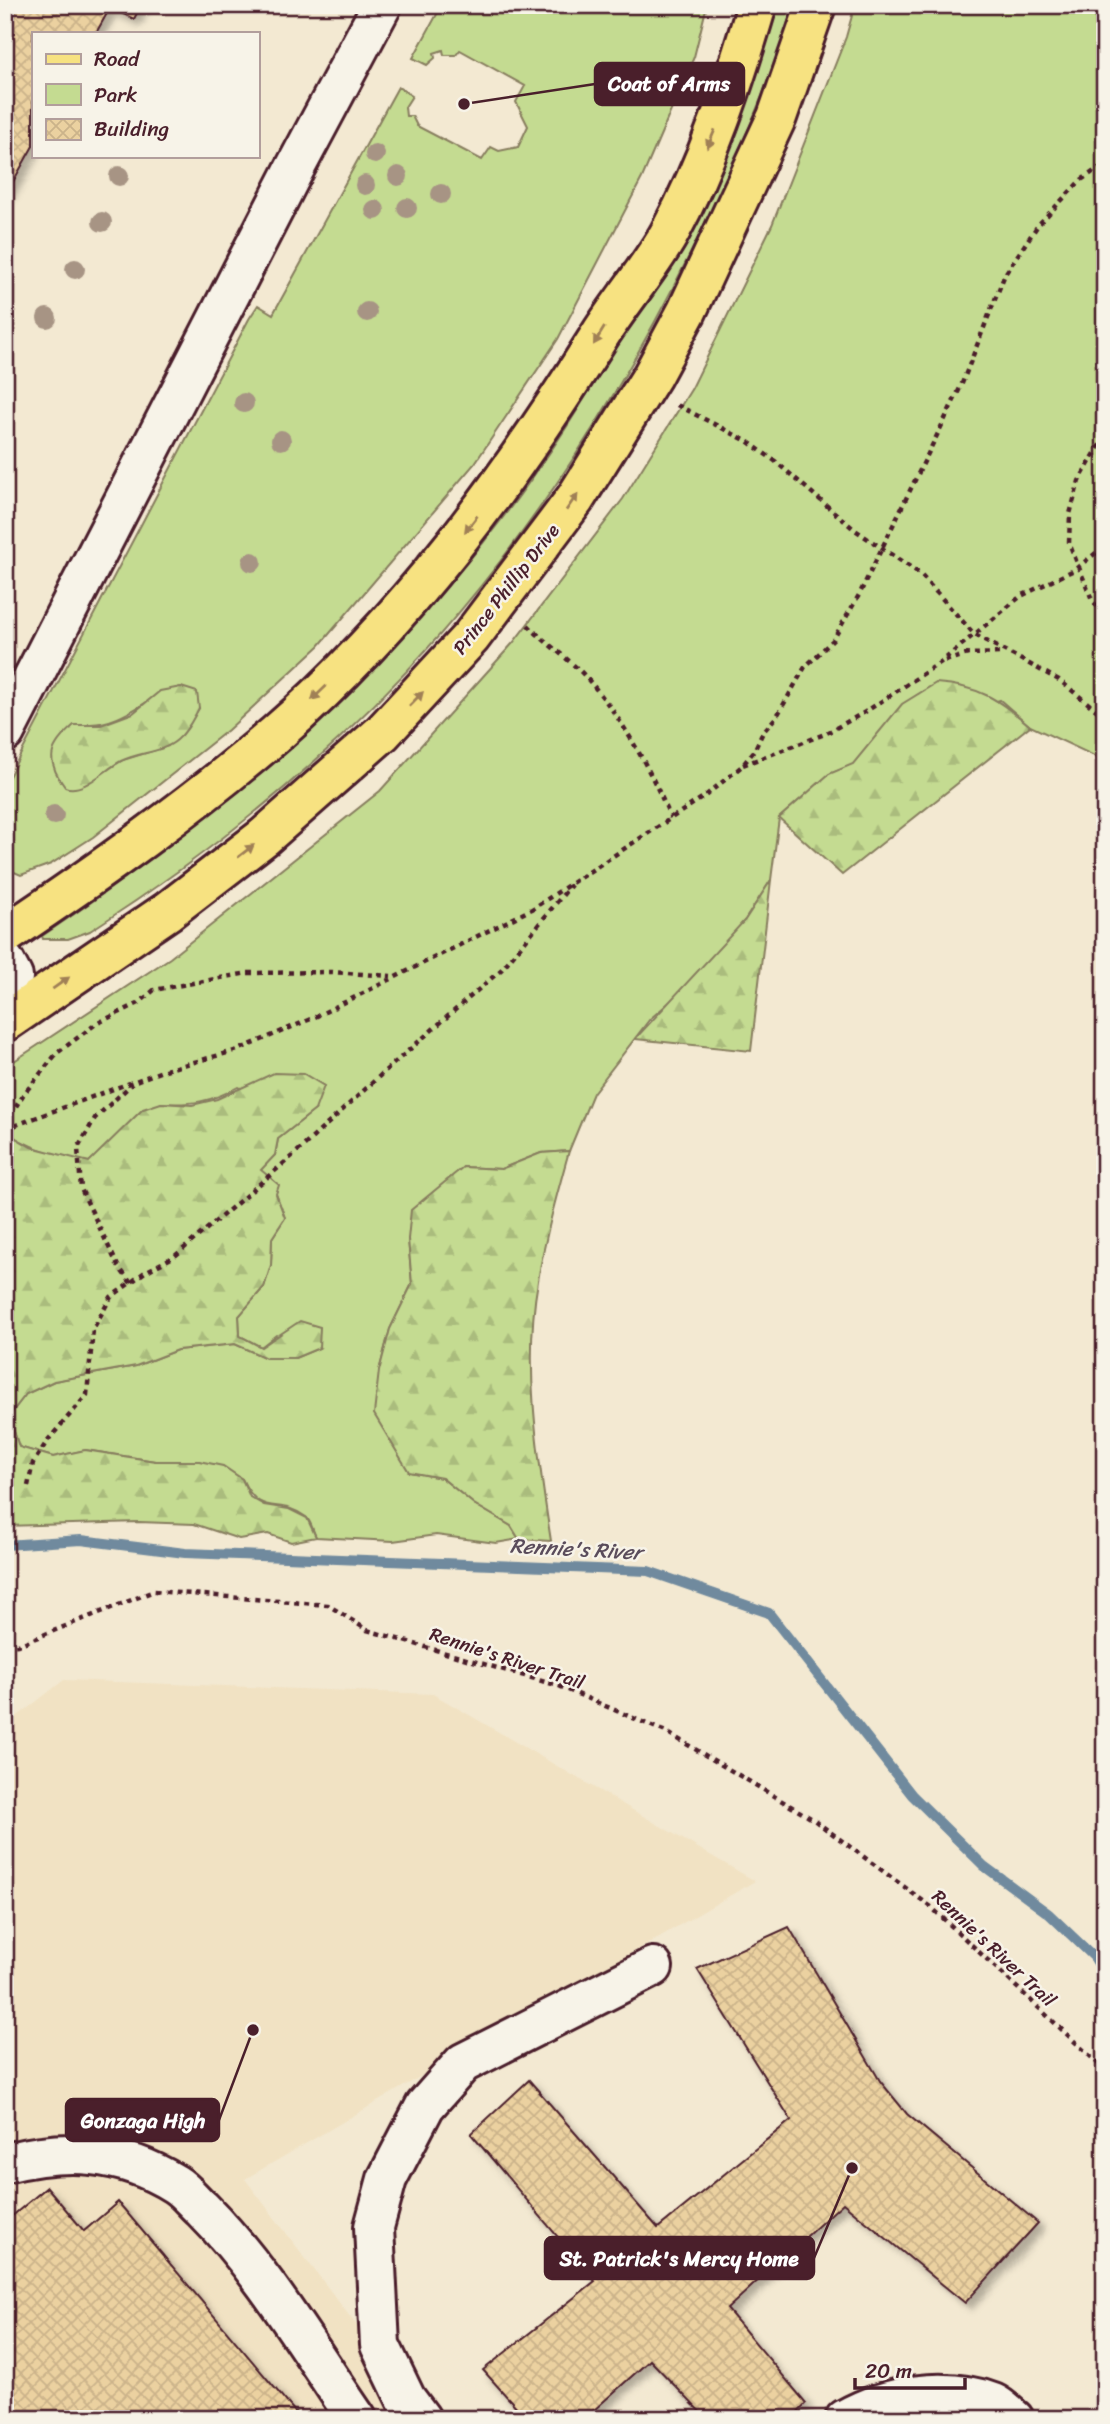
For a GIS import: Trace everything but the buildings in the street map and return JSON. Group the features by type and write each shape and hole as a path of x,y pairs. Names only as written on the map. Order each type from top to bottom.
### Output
{"main road":[{"path":"5,935 140,841 277,733 336,677 452,547 569,386 630,288 668,236 720,119 757,5"},
{"name":"Prince Phillip Drive","path":"5,1022 168,911 264,837 392,723 471,637 575,499 657,365 699,286 777,117 816,5"}],"lane":[{"path":"5,732 294,170 382,5"},
{"path":"5,962 13,977 5,982"},
{"path":"421,2419 406,2399 380,2345 374,2227 387,2179 425,2106 463,2063 653,1967"},
{"path":"5,2163 46,2153 96,2154 130,2163 176,2184 234,2241 358,2419"},
{"path":"845,2419 863,2409 918,2394 961,2396 994,2403 1014,2419"}],"path":[{"path":"5,1127 135,1081 238,1050 313,1018 532,909 671,818 742,766 754,751 762,732 777,716 805,667 833,640 961,386 1005,274 1038,225 1081,180 1105,164"},
{"path":"669,402 747,441 881,548 919,573 975,635 1005,654 1059,680 1105,718"},
{"path":"1105,436 1079,481 1070,514 1069,543 1093,602 1105,614"},
{"path":"742,766 825,734 865,712 941,662 1021,596 1080,565 1105,546"},
{"path":"520,618 550,648 582,673 618,717 648,767 671,818"},
{"path":"941,662 968,654 1005,654"},
{"path":"28,1486 33,1463 48,1440 87,1395 93,1329 111,1297 175,1256 297,1152 502,969 574,882"},
{"path":"5,1127 23,1095 57,1053 96,1024 139,1003 154,990 248,973 332,972 393,976"},
{"path":"131,1283 118,1266 81,1189 78,1148 95,1118 135,1081"},
{"name":"Rennie's River Trail","path":"5,1646 18,1645 154,1591 328,1605 367,1630 559,1686 668,1733 814,1820 930,1906 1105,2070"}],"shaded area":[{"path":"64,1680 433,1694 755,1881 245,2179 428,2419 5,2419 5,1726"}],"green space":[{"path":"442,5 707,5 694,57 642,178 558,339 475,463 319,646 228,730 93,837 51,864 21,875 5,868 5,784 249,319 258,305 273,314 398,87 412,96 405,107 406,116 412,116 417,126 482,160 491,147 499,151 518,147 528,126 516,102 525,86 460,50 456,55 444,55 443,50 434,53 435,58 427,65 413,58","holes":["181,687 199,708 186,729 168,746 123,760 92,778 61,782 54,766 89,724 114,720"]},
{"path":"766,5 793,5 761,98 722,189 637,354 577,454 512,546 441,633 364,715 280,791 189,863 90,931 68,939 43,939 42,936 134,871 217,807 296,740 371,668 442,593 507,512 567,426 621,335"},
{"path":"855,5 1105,5 1105,761 1030,726 1000,700 875,741 853,765 829,774 779,818 771,880 745,920 685,989 650,1019 593,1093 569,1151 541,1153 501,1169 463,1167 408,1239 412,1284 390,1329 379,1371 409,1472 442,1478 474,1504 511,1526 519,1539 496,1543 436,1535 393,1541 316,1537 306,1517 287,1508 263,1504 249,1492 242,1479 199,1461 155,1461 86,1450 53,1457 19,1447 9,1416 26,1394 54,1381 136,1366 177,1350 235,1344 266,1358 295,1358 319,1348 276,1335 261,1347 240,1336 239,1316 264,1287 271,1265 272,1238 285,1218 276,1194 260,1170 275,1155 278,1139 315,1110 238,1087 201,1101 161,1103 89,1162 50,1153 14,1137 5,1142 5,1067 170,958 380,791 513,643 623,499 692,388 772,225 846,37"},
{"path":"936,683 964,687 987,695 1030,726 842,875 779,818 829,774 853,764 902,704"},
{"path":"181,687 197,692 199,708 177,740 164,748 121,761 79,787 65,787 54,768 53,753 55,746 74,725 101,725 133,713 160,691"},
{"path":"771,880 751,1051 635,1039 745,920"},
{"path":"274,1073 304,1074 324,1086 315,1110 278,1139 275,1155 261,1170 279,1185 276,1194 285,1218 272,1238 271,1265 264,1287 239,1316 240,1336 261,1347 300,1321 320,1327 319,1348 295,1358 266,1358 235,1344 177,1350 136,1366 54,1381 26,1394 9,1416 19,1447 53,1457 85,1450 155,1461 199,1461 223,1466 242,1479 250,1497 264,1505 289,1509 307,1518 316,1537 291,1542 268,1534 239,1539 194,1524 139,1522 5,1526 5,1142 14,1137 31,1147 89,1162 143,1109 161,1103 192,1105 217,1099"},
{"path":"569,1151 541,1265 532,1345 537,1444 551,1541 519,1539 511,1526 474,1504 442,1478 409,1472 374,1414 379,1371 390,1329 412,1284 408,1239 411,1210 463,1167 501,1169 541,1153"}],"waterway":[{"name":"Rennie's River","path":"5,1545 81,1540 185,1553 648,1571 769,1613 912,1795 984,1866 1049,1914 1094,1957 1105,1974"}],"place":[{"name":"Coat of Arms","path":"464,104"},
{"name":"Gonzaga High","path":"253,2030"},
{"name":"St. Patrick's Mercy Home","path":"852,2168"}]}
